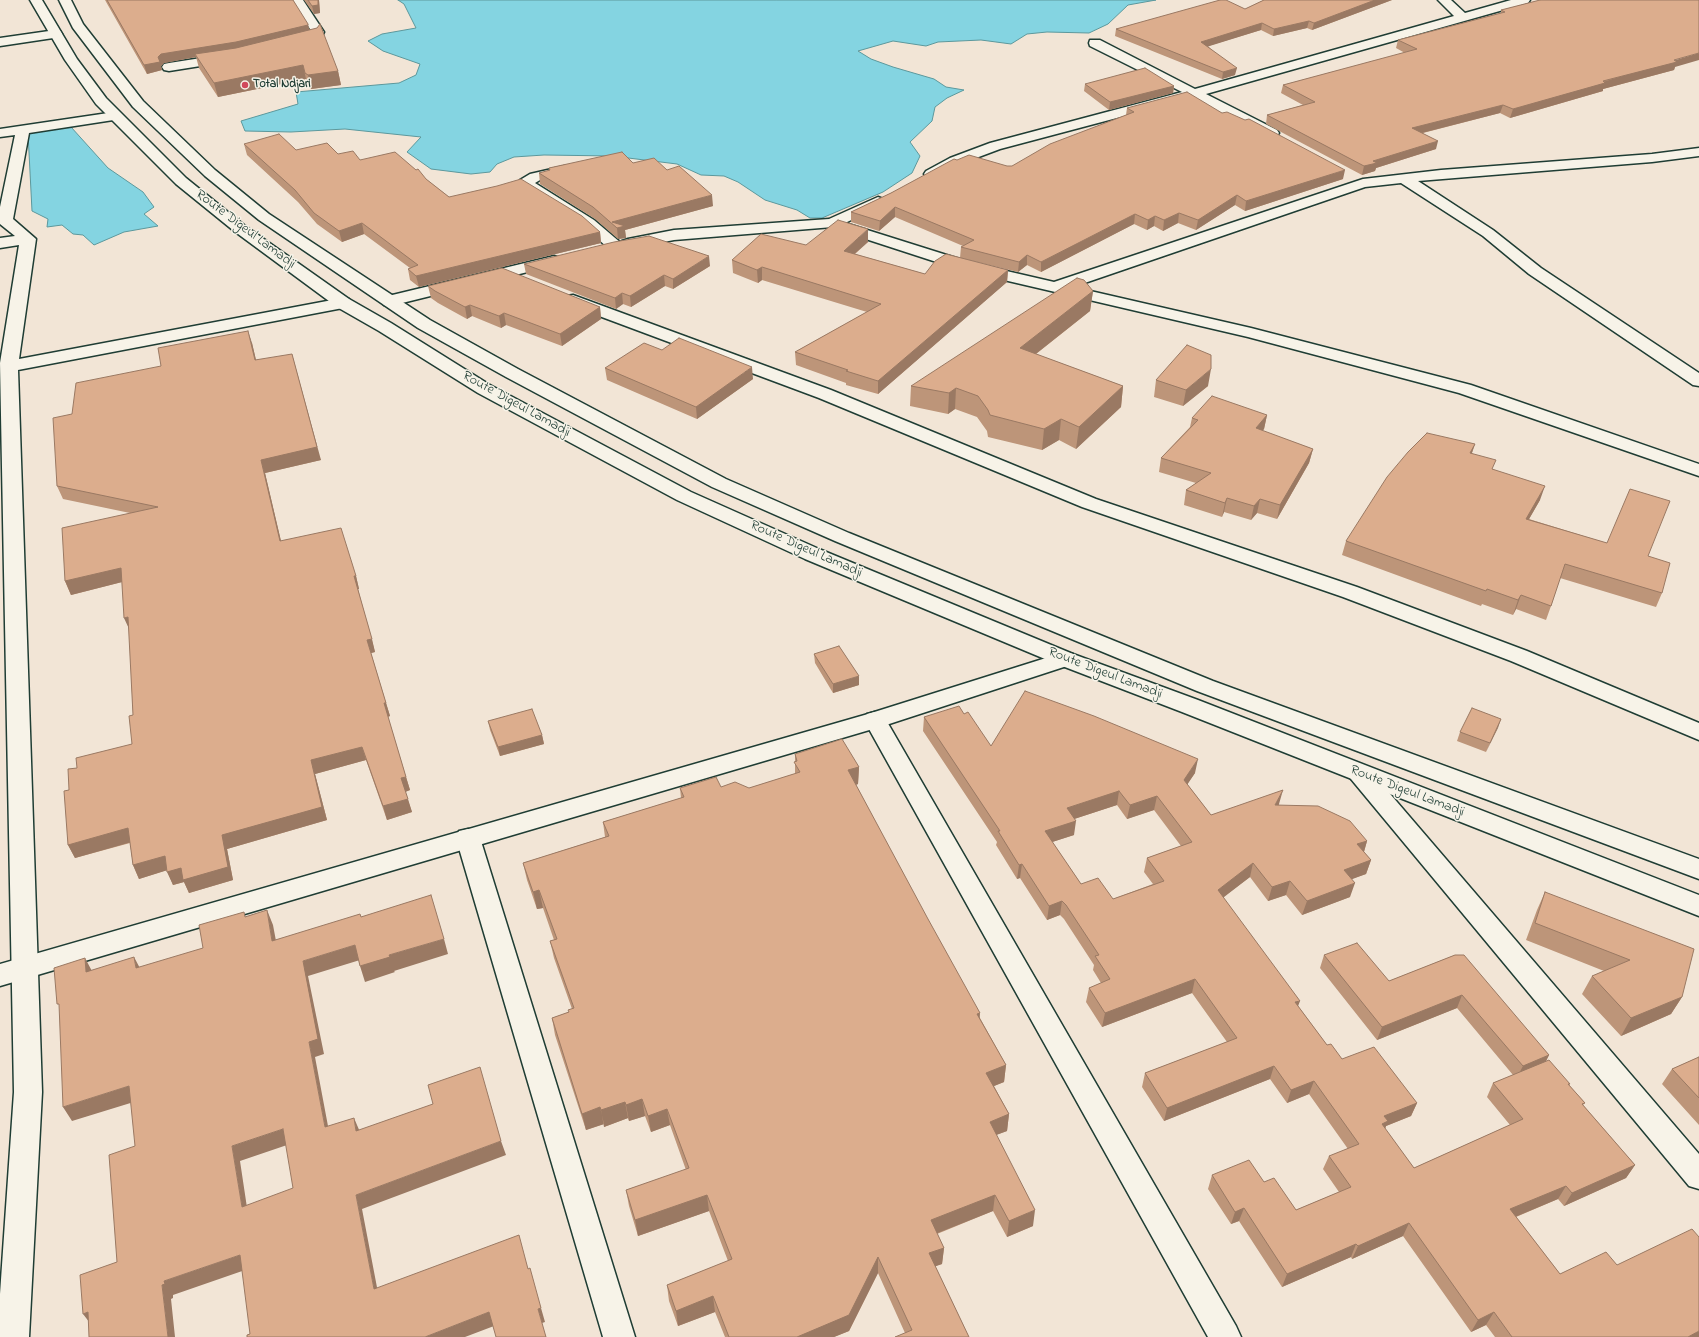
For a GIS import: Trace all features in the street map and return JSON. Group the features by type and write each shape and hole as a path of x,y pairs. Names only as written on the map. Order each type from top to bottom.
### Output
{"street":[{"name":"Route Digeul Lamadji","path":"36,0 71,60 101,101 181,181 238,228 343,303 484,389 684,496 812,554 1065,659 1190,706 1699,906"},
{"path":"64,0 77,25 138,104 210,173 264,217 424,324 512,373 719,483 835,534 1205,686 1699,869"},
{"path":"283,46 316,37 318,32 297,0"},
{"path":"1444,0 1463,17"},
{"path":"919,180 955,161 994,146 1195,93 1524,0"},
{"path":"0,42 56,34"},
{"path":"1095,43 1284,140"},
{"path":"169,67 239,56"},
{"path":"0,133 115,116"},
{"path":"23,130 5,220 28,239"},
{"path":"1054,288 1363,183 1403,178 1699,152"},
{"path":"565,170 535,176 526,183 589,224 607,248 674,235 832,223 892,195"},
{"path":"1347,174 1363,183"},
{"path":"1403,178 1456,211 1488,233 1535,271 1699,380"},
{"path":"832,223 967,267 1252,333 1465,389 1699,470"},
{"path":"0,243 28,239"},
{"path":"13,1337 28,1092 25,968 8,678 4,367 28,239"},
{"path":"390,301 571,257"},
{"path":"505,273 534,284"},
{"path":"555,293 825,394 1088,503 1350,592 1519,656 1699,732"},
{"path":"4,367 343,303"},
{"path":"0,975 875,720 1065,659"},
{"path":"875,720 1225,1337"},
{"path":"1359,773 1699,1176"},
{"path":"468,838 619,1337"}],"water":[{"path":"398,0 1156,0 1128,5 1108,24 1089,33 1047,32 1027,34 1011,44 981,40 938,42 926,46 893,41 858,51 871,59 934,79 946,87 964,90 947,98 935,107 932,121 910,142 920,156 912,173 883,192 822,218 810,218 797,210 765,200 738,182 724,176 701,175 677,164 612,156 544,155 514,157 497,164 490,172 471,174 431,169 407,152 421,137 345,129 291,132 245,131 241,121 298,104 296,92 399,83 416,75 420,64 383,51 368,41 382,34 416,28 404,4"},
{"path":"71,127 108,168 143,192 154,207 144,214 158,226 124,232 94,245 83,235 73,234 62,225 47,227 48,219 32,211 28,133 46,129"}],"building":[{"path":"107,0 293,0 308,25 236,42 161,54 158,57 160,62 144,65"},
{"path":"308,0 318,0 318,5 312,6"},
{"path":"1220,0 1226,0 1245,9 1264,0 1375,0 1314,23 1309,21 1274,29 1262,23 1201,42 1237,68 1223,72 1116,29"},
{"path":"1540,0 1699,0 1699,53 1674,60 1677,62 1603,81 1605,83 1513,109 1503,105 1412,128 1438,141 1373,161 1377,163 1364,166 1267,115 1315,102 1283,85 1417,49 1398,40 1505,12 1501,10"},
{"path":"320,24 338,71 308,75 305,73 303,65 214,83 195,54 236,48 317,28"},
{"path":"1145,68 1174,86 1110,102 1085,84"},
{"path":"1187,92 1222,113 1227,112 1245,120 1249,119 1345,170 1246,201 1237,195 1198,220 1179,213 1164,220 1155,216 1148,220 1135,214 1041,262 1027,255 1019,262 961,247 974,240 895,207 880,221 851,212 891,193 954,159 957,160 969,155 1007,166 1012,166 1050,144 1134,112 1127,108"},
{"path":"279,134 296,150 327,143 338,154 353,151 360,160 395,152 416,170 418,169 426,179 449,197 521,179 582,216 600,232 416,276 408,269 418,265 362,223 339,231 314,213 295,190 244,144"},
{"path":"622,152 633,163 654,158 667,170 679,166 712,195 612,222 625,226 617,228 593,207 539,173 550,170 549,168"},
{"path":"838,220 868,229 844,251 925,274 935,261 946,254 1008,270 878,381 795,352 881,304 762,267 757,270 732,260 761,234 806,245"},
{"path":"649,236 709,256 673,279 664,275 630,296 622,293 615,298 524,264 614,242"},
{"path":"502,268 600,307 560,334 504,313 499,316 470,305 465,307 428,286"},
{"path":"1077,278 1084,280 1093,291 1020,348 1123,386 1079,427 1061,419 1044,429 990,415 978,396 956,388 949,393 911,386"},
{"path":"248,331 255,360 292,354 317,447 261,460 280,541 341,528 356,576 354,576 372,639 367,640 406,777 401,778 408,799 383,806 362,747 311,760 322,807 222,835 228,867 183,880 181,868 167,872 165,856 133,865 128,828 68,845 64,791 69,790 68,769 77,768 76,758 132,744 129,716 133,715 128,617 124,618 121,568 65,581 62,528 158,507 57,486 53,418 72,414 76,383 161,366 158,348"},
{"path":"679,338 752,367 696,407 605,368 644,343 662,350"},
{"path":"1187,345 1211,355 1211,369 1186,390 1156,380"},
{"path":"1212,396 1267,415 1256,428 1313,449 1280,505 1260,499 1254,506 1227,498 1225,503 1186,490 1211,473 1161,458 1198,420 1192,418"},
{"path":"1427,433 1475,444 1470,453 1496,460 1492,469 1545,486 1526,519 1607,543 1630,489 1670,501 1648,556 1670,563 1662,593 1565,564 1551,606 1521,595 1518,600 1487,589 1486,591 1346,541 1387,477 1408,452"},
{"path":"839,646 859,676 833,684 814,654"},
{"path":"1025,691 1094,716 1198,759 1184,780 1211,815 1283,790 1275,805 1318,806 1350,821 1367,841 1357,844 1371,860 1344,870 1355,883 1307,901 1290,881 1272,887 1253,863 1218,890 1300,1001 1295,1002 1327,1045 1331,1044 1342,1059 1374,1047 1417,1103 1384,1116 1388,1121 1382,1124 1414,1168 1523,1119 1493,1083 1549,1060 1585,1103 1582,1104 1635,1165 1572,1193 1566,1186 1510,1209 1560,1274 1606,1252 1617,1265 1692,1229 1699,1237 1699,1331 1688,1337 1512,1337 1494,1312 1478,1320 1409,1223 1358,1246 1356,1244 1287,1274 1244,1208 1235,1212 1212,1175 1249,1160 1264,1182 1274,1178 1296,1210 1351,1187 1329,1156 1359,1144 1314,1081 1291,1090 1274,1066 1167,1108 1145,1073 1237,1038 1195,979 1105,1013 1089,988 1110,979 1095,956 1099,955 1062,901 1049,906 1022,864 1019,865 998,831 1000,831 924,717 959,706 964,714 968,712 991,746","holes":["1119,791 1130,805 1157,796 1192,842 1147,858 1164,881 1113,899 1098,878 1081,884 1045,831 1076,821 1067,808"]},
{"path":"1472,708 1501,719 1490,743 1460,732"},
{"path":"532,709 542,735 498,747 488,721"},
{"path":"842,739 859,767 848,770 980,1013 977,1014 1006,1065 986,1073 1009,1114 990,1122 1035,1210 1009,1221 995,1195 931,1220 944,1248 929,1253 969,1337 895,1337 912,1330 878,1257 849,1315 797,1337 729,1337 713,1296 676,1311 667,1285 732,1259 707,1195 635,1220 626,1190 689,1168 667,1109 648,1116 642,1099 626,1105 625,1102 601,1110 600,1107 582,1114 552,1018 569,1012 568,1010 574,1008 550,941 557,939 539,890 533,892 523,863 609,836 603,822 684,797 680,788 716,777 721,787 735,782 749,788 800,772 794,762 797,761 795,754"},
{"path":"1545,892 1694,949 1682,997 1631,1018 1592,976 1630,960 1535,923"},
{"path":"431,895 444,939 389,955 390,957 360,966 355,945 303,961 318,1039 309,1042 325,1127 354,1118 356,1131 433,1104 428,1085 480,1067 501,1141 356,1195 374,1289 519,1235 541,1308 538,1309 546,1337 496,1337 489,1312 425,1337 247,1337 247,1335 250,1334 240,1255 164,1281 165,1284 162,1285 168,1337 89,1337 88,1312 83,1314 80,1275 117,1262 109,1155 135,1146 129,1086 63,1107 59,1004 57,1004 54,968 85,958 86,972 134,957 136,968 203,948 199,925 244,912 245,917 267,910 272,941 360,914 361,917","holes":["283,1129 293,1188 242,1207 232,1146"]},
{"path":"1357,943 1389,981 1455,955 1464,955 1549,1055 1523,1066 1462,995 1382,1027 1324,955"},
{"path":"1699,1057 1699,1098 1672,1069"}],"place":[{"name":"Total Ndjari","path":"245,85"}]}
